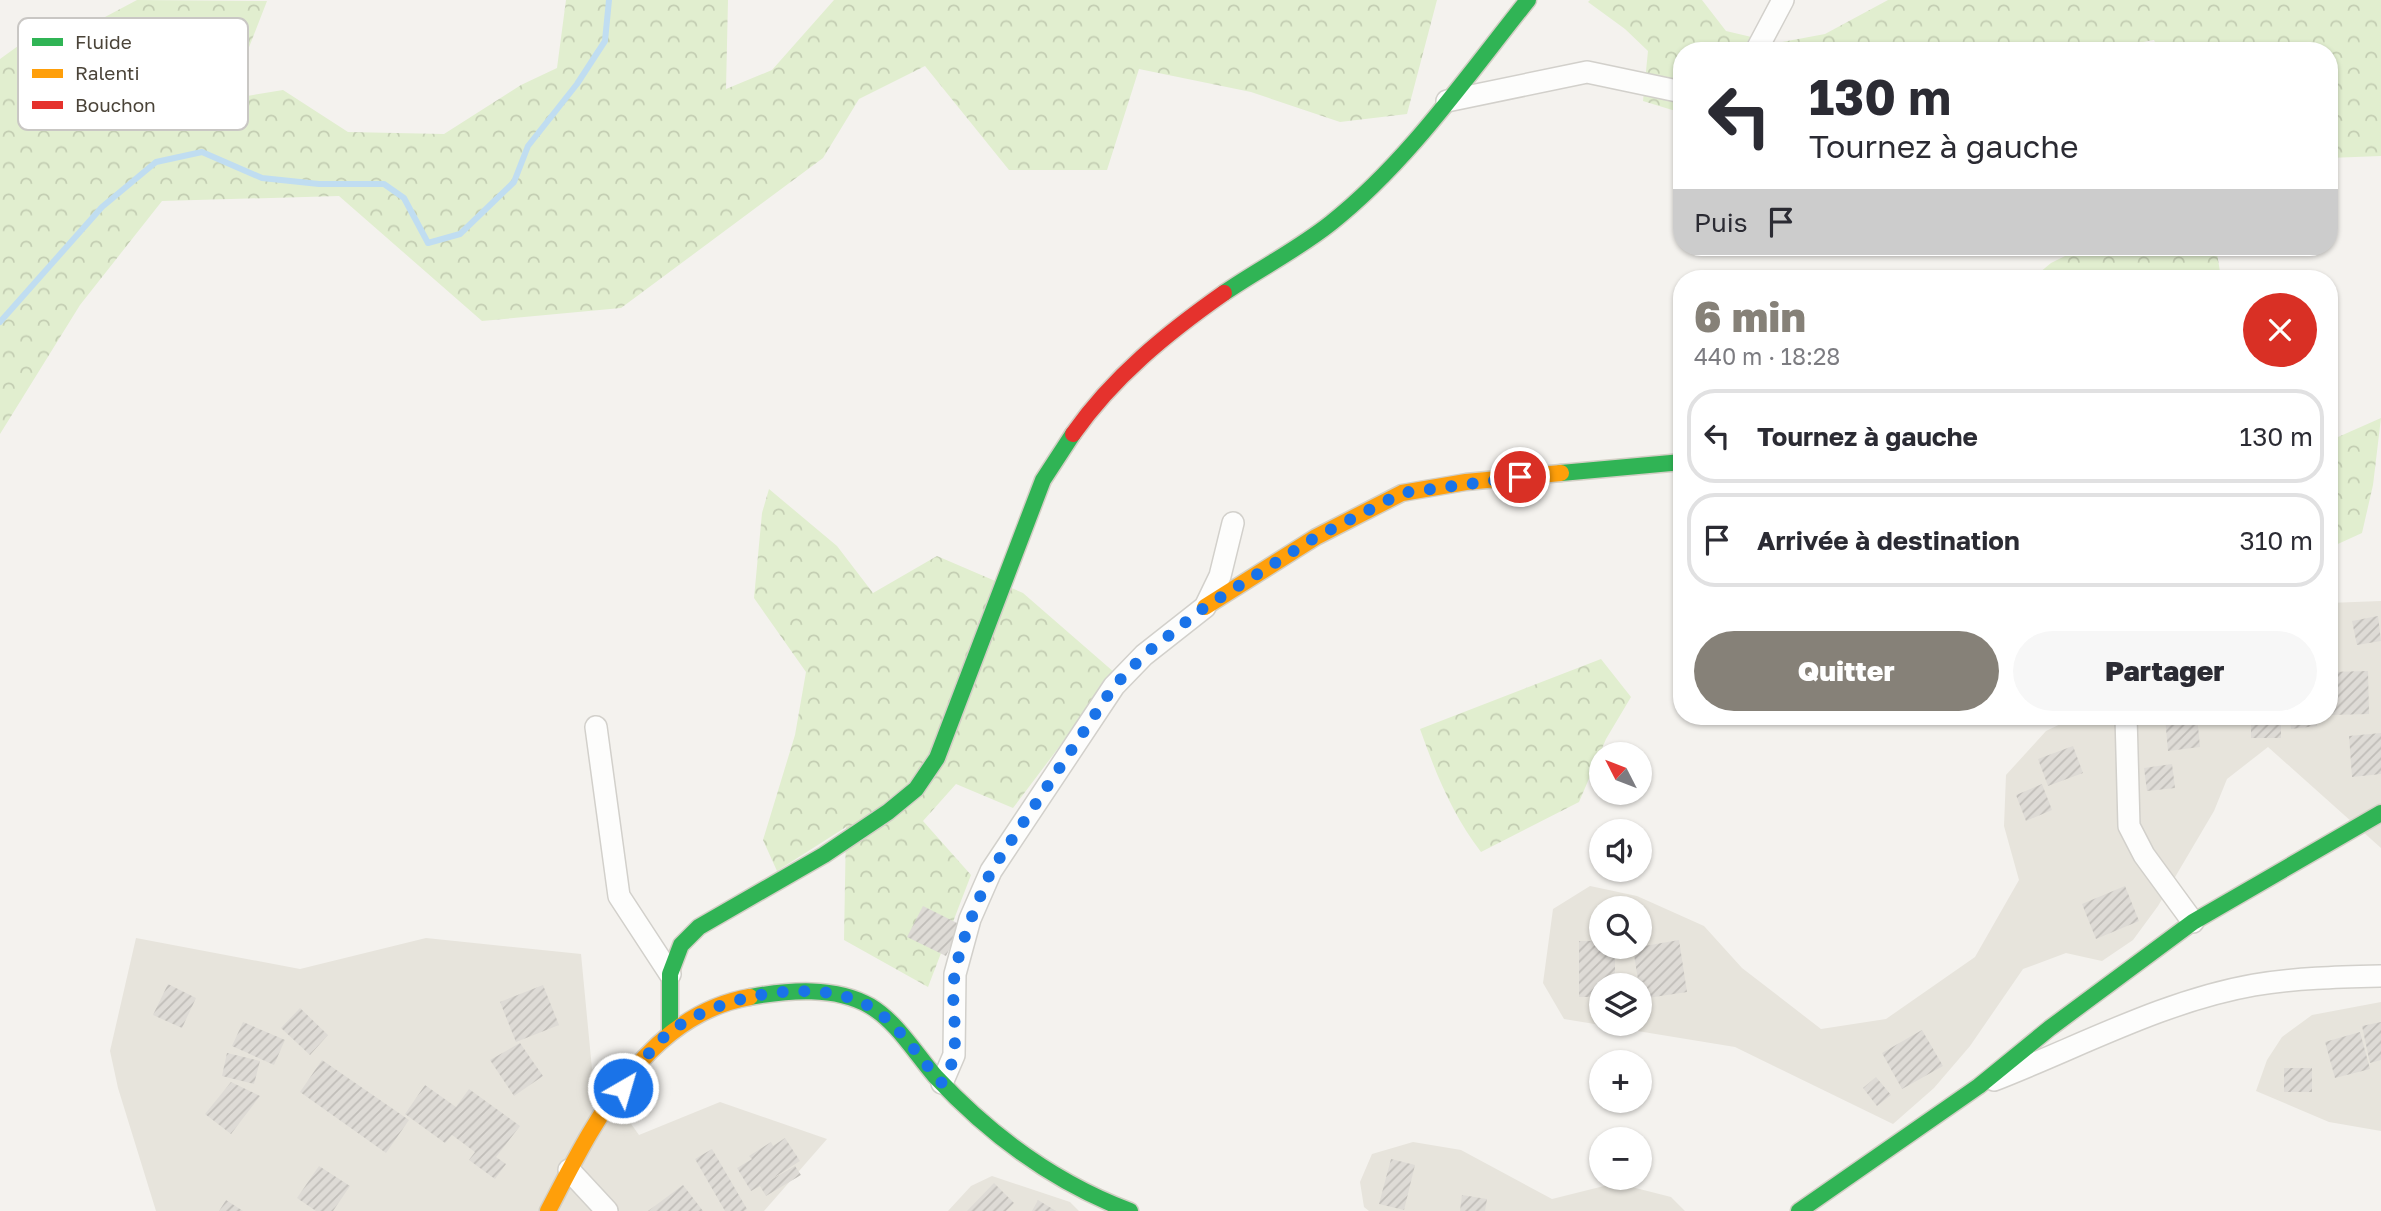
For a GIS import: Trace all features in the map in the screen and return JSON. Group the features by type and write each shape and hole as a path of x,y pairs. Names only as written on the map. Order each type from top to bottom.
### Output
{"street":[{"path":"670,1031 670,974 681,945 699,927 824,855 916,789 937,758 959,708 1009,563 1043,480 1059,451 1114,383 1149,348 1181,324 1312,238 1344,211 1447,101 1528,0"},
{"path":"1761,42 1783,0"},
{"path":"1447,101 1587,72 1673,90"},
{"path":"942,1083 954,1055 955,974 970,919 991,871 1114,686 1144,655 1205,607 1316,537 1402,493 1466,482 1673,463"},
{"path":"1205,607 1220,576 1233,523"},
{"path":"2126,725 2129,825 2144,855 2193,922"},
{"path":"596,727 620,896 670,974"},
{"path":"1799,1211 1979,1086 2050,1028 2193,922 2381,813"},
{"path":"1979,1086 2057,1056 2129,1023 2199,999 2253,985 2381,976"},
{"path":"548,1211 569,1170 637,1069 670,1031 728,1002 761,993 807,991 850,998 878,1012 942,1083 1002,1138 1037,1165 1130,1211"},
{"path":"569,1170 607,1211"}],"shaded area":[{"path":"2381,601 2381,848 2268,747 2227,779 2214,811 2158,906 2133,940 2102,961 2066,953 2023,969 1970,1046 1934,1088 1893,1124 1735,1047 1652,1033 1652,973 1589,973 1589,1023 1564,1019 1543,983 1553,909 1590,886 1637,896 1589,896 1589,959 1652,959 1652,903 1704,926 1742,968 1821,1029 1886,1019 1975,957 2019,880 2004,826 2006,775 2046,731 2058,725 2338,725 2338,603"},
{"path":"136,938 300,969 426,938 581,954 592,1069 639,1135 720,1102 827,1139 764,1211 156,1211 118,1088 110,1051"},
{"path":"2381,1002 2381,1131 2329,1122 2256,1091 2267,1060 2282,1037 2312,1015"},
{"path":"1413,1142 1461,1150 1552,1199 1589,1190 1644,1190 1671,1197 1685,1211 1369,1211 1364,1207 1360,1182 1372,1154"},
{"path":"992,1176 1070,1202 1079,1211 948,1211 971,1186"}],"green space":[{"path":"137,0 267,1 248,50 248,18 103,18"},
{"path":"566,0 728,0 726,89 772,70 834,0 1437,0 1407,114 1340,122 1251,92 1139,69 1107,170 1009,170 925,66 859,99 823,158 621,308 482,321 339,196 162,201 80,305 0,434 0,59 18,46 18,130 248,130 248,96 283,90 348,132 444,134 521,85 557,68"},
{"path":"1702,0 1726,31 1773,42 1673,42 1673,110 1643,101 1648,51 1625,29 1588,2"},
{"path":"1888,0 2381,0 2381,156 2338,158 2338,42 1782,42 1825,34"},
{"path":"2065,256 2217,256 2220,270 2043,270"},
{"path":"2381,418 2373,485 2362,533 2338,544 2338,437"},
{"path":"769,489 837,546 873,593 937,556 1023,593 1115,673 1013,808 956,784 923,821 971,875 928,987 844,940 846,827 777,871 763,840 795,735 806,672 754,598 762,513"},
{"path":"1601,659 1631,697 1605,742 1589,742 1589,779 1579,802 1481,852 1461,823 1446,793 1420,729"}],"building":[{"path":"2378,616 2381,641 2357,645 2352,621"},
{"path":"2368,671 2369,714 2338,715 2338,672"},
{"path":"2166,725 2198,725 2200,747 2168,751"},
{"path":"2251,725 2281,725 2281,738 2251,738"},
{"path":"2290,725 2317,725 2317,726 2291,729"},
{"path":"2381,733 2381,774 2352,777 2349,736"},
{"path":"2073,746 2083,773 2048,786 2038,759"},
{"path":"2172,764 2175,788 2147,791 2144,768"},
{"path":"2042,784 2052,810 2026,821 2016,795"},
{"path":"2125,886 2139,921 2096,939 2082,904"},
{"path":"923,906 961,925 946,956 907,937"},
{"path":"1679,940 1687,992 1652,997 1652,973 1637,973 1635,959 1652,959 1652,945"},
{"path":"1579,941 1589,941 1589,959 1615,959 1615,973 1589,973 1589,997 1579,997"},
{"path":"168,984 196,998 182,1028 153,1015"},
{"path":"543,985 559,1025 516,1042 500,1002"},
{"path":"300,1008 328,1035 310,1055 281,1028"},
{"path":"243,1022 285,1040 274,1065 232,1046"},
{"path":"2381,1022 2381,1060 2370,1063 2362,1026"},
{"path":"1922,1030 1943,1066 1902,1089 1882,1053"},
{"path":"2360,1032 2370,1069 2335,1078 2325,1042"},
{"path":"520,1043 543,1076 514,1096 490,1060"},
{"path":"227,1053 260,1061 254,1084 222,1076"},
{"path":"322,1060 409,1120 386,1153 300,1092"},
{"path":"2284,1068 2312,1068 2312,1092 2284,1092"},
{"path":"1876,1077 1891,1095 1877,1106 1863,1088"},
{"path":"231,1082 260,1096 231,1134 205,1114"},
{"path":"425,1085 456,1107 469,1089 520,1126 496,1157 506,1164 495,1179 469,1160 475,1152 452,1135 445,1143 405,1114"},
{"path":"785,1138 800,1161 767,1182 795,1166 801,1175 766,1196 760,1186 751,1191 737,1168 752,1159 749,1156 771,1142 773,1146"},
{"path":"712,1149 747,1209 744,1211 725,1211 695,1159"},
{"path":"1391,1159 1415,1165 1404,1210 1379,1204"},
{"path":"319,1166 350,1186 333,1211 316,1211 297,1198"},
{"path":"994,1183 1014,1203 1006,1211 967,1211"},
{"path":"683,1185 703,1211 648,1211"},
{"path":"1462,1195 1487,1199 1485,1211 1460,1211"},
{"path":"226,1200 243,1211 219,1211"},
{"path":"1038,1200 1056,1211 1032,1211"}],"waterway":[{"path":"0,322 102,207 156,162 202,152 262,178 319,184 384,184 404,198 428,243 460,234 514,182 528,146 577,84 605,41 609,0"}],"traffic: fast":[{"path":"1224,293 1318,233 1386,173 1436,117 1528,0"},
{"path":"670,1031 670,974 681,945 699,927 824,855 888,812 916,789 937,758 1043,480 1073,434"},
{"path":"1561,473 1673,463"},
{"path":"1799,1211 1979,1086 2050,1028 2193,922 2381,813"},
{"path":"750,997 812,991 842,995 870,1006 897,1029 956,1098 1001,1137 1050,1172 1102,1200 1130,1211"}],"traffic: slow":[{"path":"1205,607 1316,537 1402,493 1466,482 1561,473"},
{"path":"548,1211 604,1110 626,1078 652,1050 680,1026 713,1008 750,997"}],"traffic: jam":[{"path":"1073,434 1105,394 1142,357 1224,293"}],"route":[{"path":"623,1088 670,1031 696,1016 728,1002 761,993 807,991 850,998 878,1012 942,1083 949,1074 954,1055 955,974 970,919 980,895 991,871 1114,686 1144,655 1205,607 1316,537 1402,493 1466,482 1520,477"}]}
